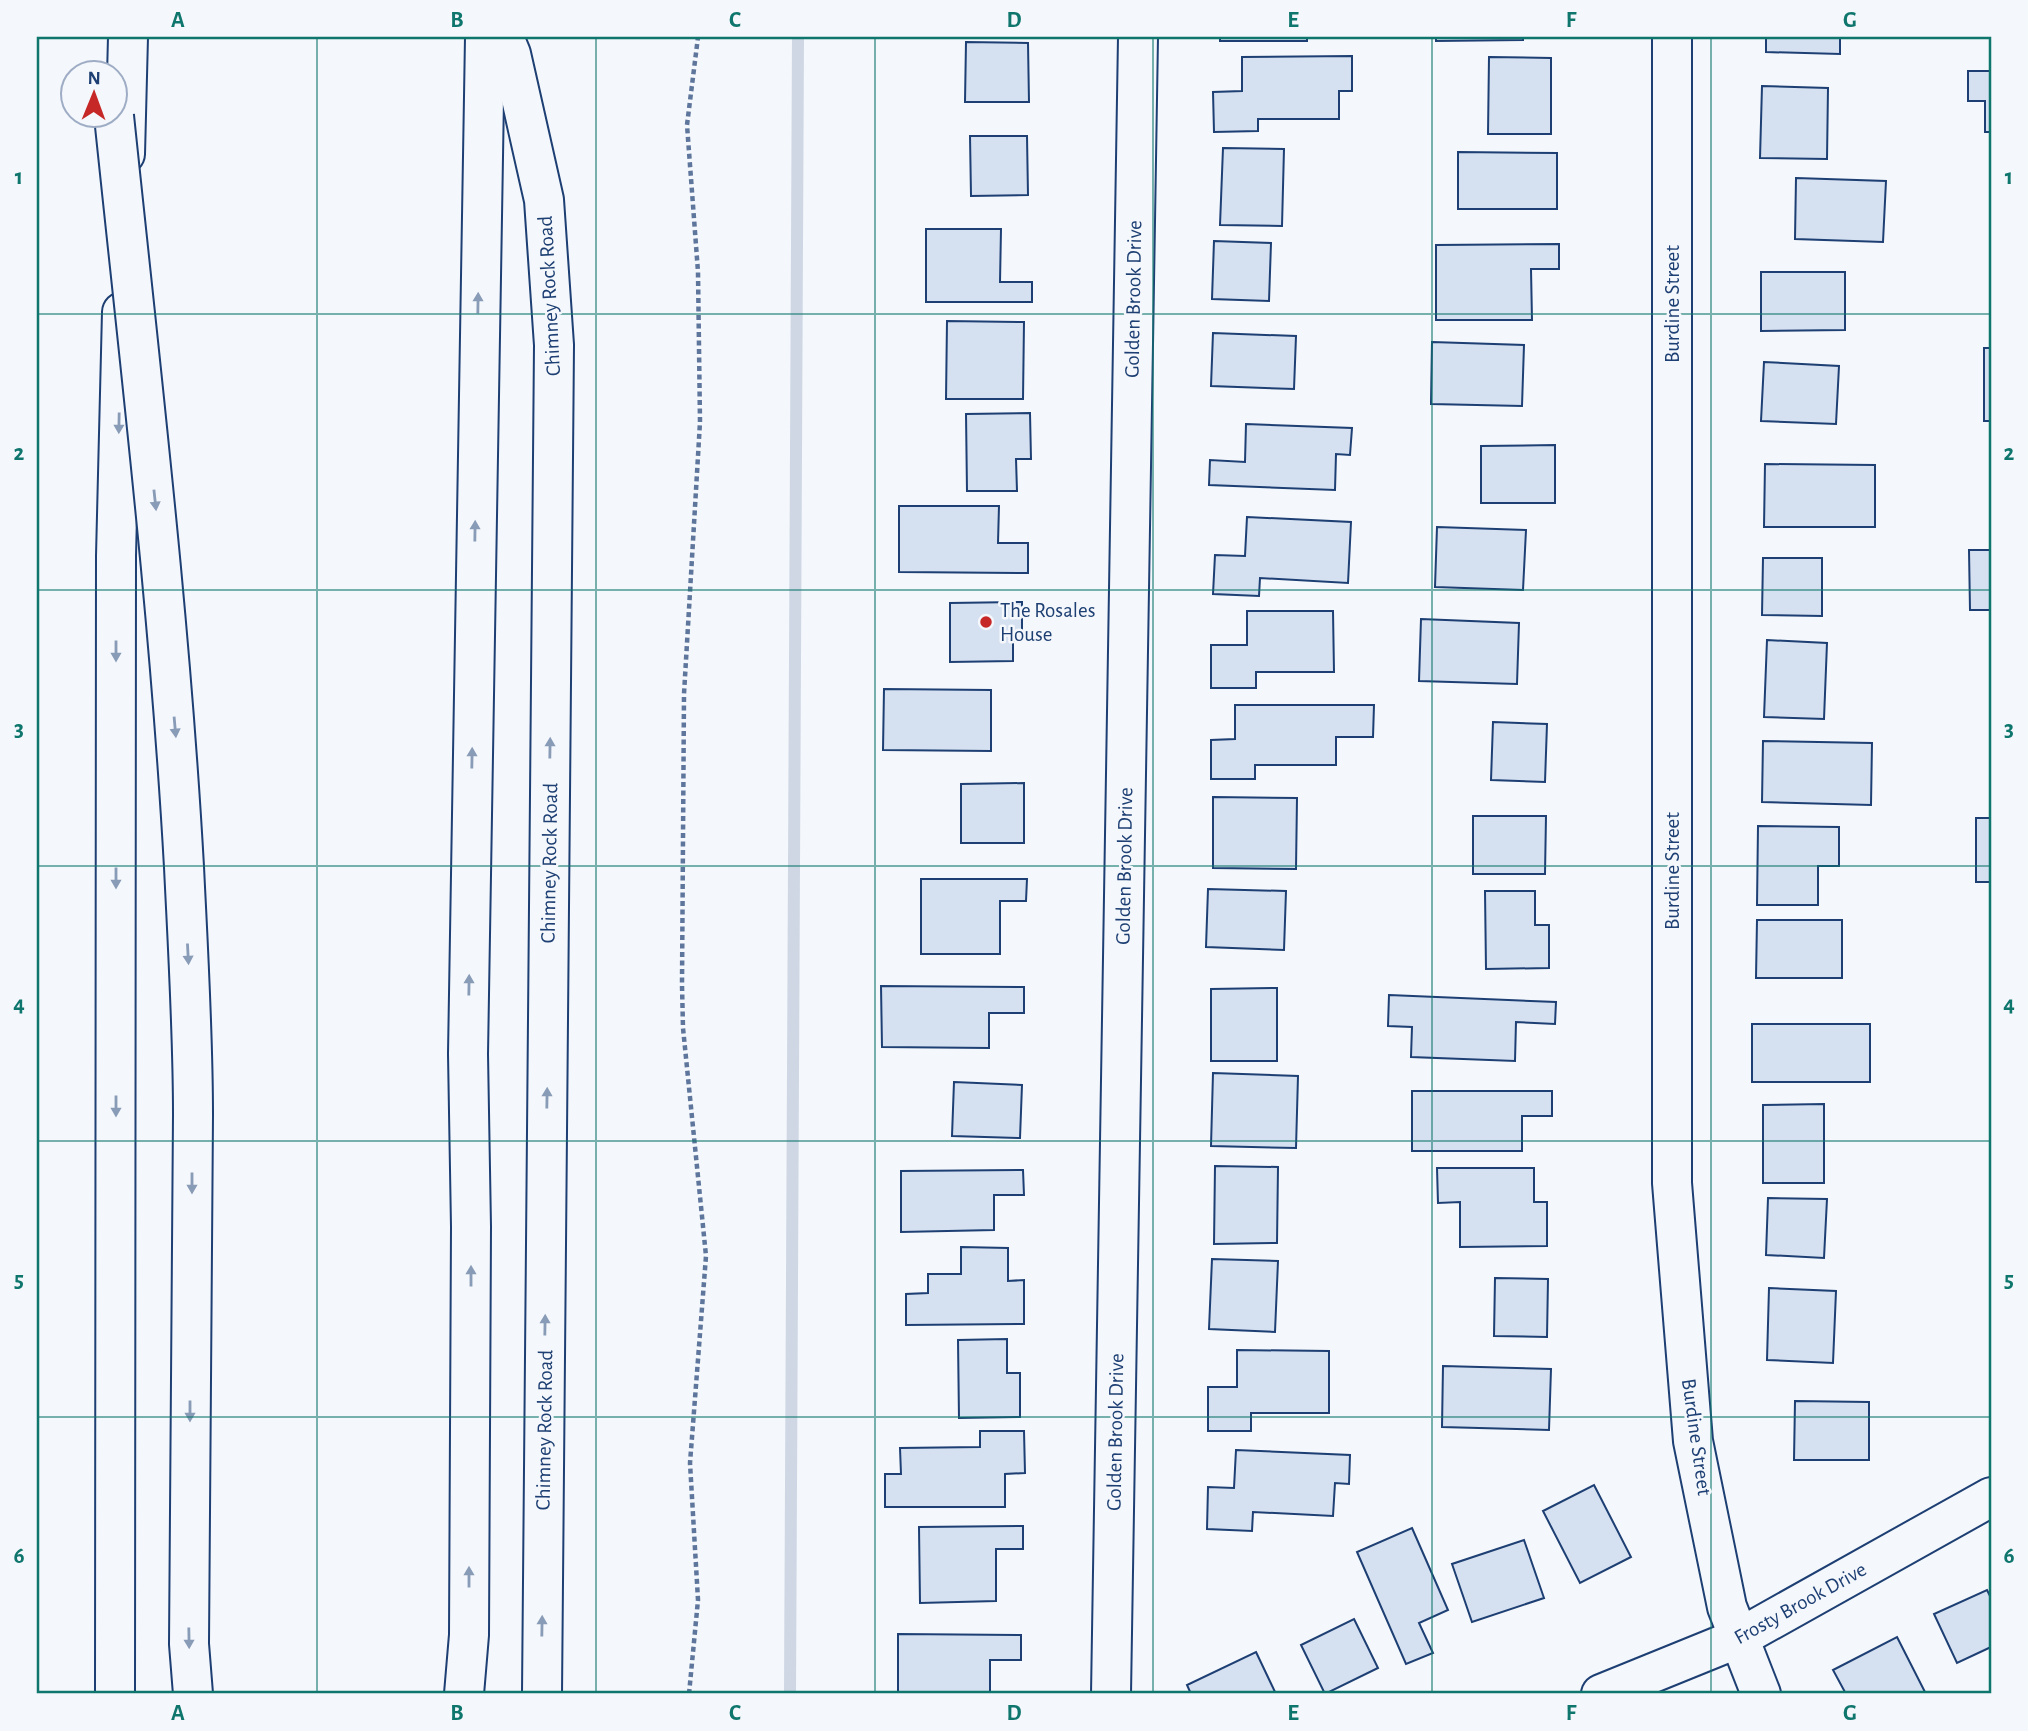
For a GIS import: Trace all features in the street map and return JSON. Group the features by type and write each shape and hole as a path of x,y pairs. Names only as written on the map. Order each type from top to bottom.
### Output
{"main road":[{"path":"106,37 108,60"},
{"path":"115,1694 116,569 128,37"},
{"path":"464,1694 469,1634 471,1227 468,1054 485,37"},
{"name":"Chimney Rock Road","path":"503,37 511,54 544,200 554,345 542,1694"},
{"name":"Golden Brook Drive","path":"1111,1694 1138,37"},
{"name":"Burdine Street","path":"1672,37 1672,1183 1693,1441 1727,1607 1761,1694"},
{"path":"115,130 157,522 178,763 193,1042 189,1644 193,1694"},
{"name":"Frosty Brook Drive","path":"1601,1694 1739,1638 1991,1497"}],"path":[{"path":"689,1694 698,1600 690,1502 690,1463 706,1256 683,1028 682,985 684,694 700,422 698,272 687,125 698,37"}],"building":[{"path":"1220,37 1307,37 1307,41 1220,41"},
{"path":"1436,37 1523,37 1523,40 1436,41"},
{"path":"1766,37 1840,37 1840,54 1766,52"},
{"path":"966,42 1028,43 1029,102 965,102"},
{"path":"1352,56 1352,91 1339,91 1339,119 1258,119 1258,131 1214,132 1213,92 1242,91 1242,57"},
{"path":"1489,57 1551,58 1551,134 1488,134"},
{"path":"1968,71 1991,71 1991,132 1985,132 1985,101 1968,101"},
{"path":"1762,86 1828,88 1827,159 1760,158"},
{"path":"970,136 1027,136 1028,195 971,196"},
{"path":"1223,148 1284,149 1282,226 1220,225"},
{"path":"1458,152 1557,153 1557,209 1458,209"},
{"path":"1796,178 1886,181 1883,242 1795,239"},
{"path":"926,229 1001,229 1000,282 1032,282 1032,302 926,302"},
{"path":"1214,241 1271,243 1269,301 1212,299"},
{"path":"1559,244 1559,269 1531,269 1532,320 1436,320 1436,245"},
{"path":"1761,272 1845,272 1845,330 1761,331"},
{"path":"947,321 1024,322 1023,399 946,399"},
{"path":"1213,333 1296,336 1294,389 1211,386"},
{"path":"1432,342 1524,345 1522,406 1431,404"},
{"path":"1984,348 1991,348 1991,421 1984,421"},
{"path":"1764,362 1839,366 1836,424 1761,421"},
{"path":"1030,413 1031,459 1016,459 1017,491 967,491 966,414"},
{"path":"1246,424 1352,428 1350,455 1336,454 1335,490 1209,485 1210,460 1245,462"},
{"path":"1555,445 1555,503 1481,503 1481,446"},
{"path":"1765,464 1875,465 1875,527 1764,527"},
{"path":"899,506 999,506 998,543 1028,543 1028,573 899,572"},
{"path":"1247,517 1351,522 1348,583 1260,578 1259,596 1213,594 1215,555 1245,556"},
{"path":"1437,527 1526,530 1523,590 1435,587"},
{"path":"1969,550 1991,550 1991,610 1970,610"},
{"path":"1763,558 1822,558 1822,616 1762,615"},
{"name":"The Rosales House","path":"1022,602 1022,641 1013,641 1013,661 950,662 950,603"},
{"path":"1247,611 1333,611 1334,672 1256,672 1256,688 1211,688 1211,645 1247,645"},
{"path":"1421,619 1519,623 1517,684 1419,681"},
{"path":"1767,640 1827,643 1824,719 1764,717"},
{"path":"884,689 991,690 991,751 883,750"},
{"path":"1235,705 1374,705 1373,737 1336,737 1336,765 1255,765 1255,779 1211,779 1211,740 1235,739"},
{"path":"1493,722 1547,724 1545,782 1491,780"},
{"path":"1763,741 1872,743 1871,805 1762,802"},
{"path":"1024,783 1024,843 961,843 961,784"},
{"path":"1213,797 1297,798 1296,869 1213,868"},
{"path":"1473,816 1546,816 1545,874 1473,874"},
{"path":"1976,818 1991,818 1991,882 1976,882"},
{"path":"1758,826 1839,827 1839,866 1818,866 1818,905 1757,905"},
{"path":"921,879 1027,879 1026,901 1000,901 1000,954 921,954"},
{"path":"1208,889 1286,891 1284,950 1206,947"},
{"path":"1485,891 1535,891 1535,925 1549,925 1549,968 1486,969"},
{"path":"1757,920 1842,920 1842,978 1756,978"},
{"path":"881,986 1024,987 1024,1013 989,1013 989,1048 882,1047"},
{"path":"1277,988 1277,1061 1211,1061 1211,989"},
{"path":"1389,995 1556,1002 1555,1024 1516,1022 1515,1061 1411,1057 1412,1027 1388,1026"},
{"path":"1752,1024 1870,1024 1870,1082 1752,1082"},
{"path":"1213,1073 1298,1076 1296,1148 1211,1146"},
{"path":"954,1082 1022,1085 1020,1138 952,1136"},
{"path":"1412,1091 1552,1091 1552,1116 1522,1116 1522,1151 1412,1151"},
{"path":"1824,1104 1824,1183 1763,1183 1763,1105"},
{"path":"1215,1166 1278,1167 1277,1243 1214,1244"},
{"path":"1437,1168 1534,1168 1534,1202 1547,1202 1547,1246 1460,1247 1460,1202 1438,1203"},
{"path":"1023,1170 1024,1195 994,1195 994,1230 901,1232 901,1171"},
{"path":"1768,1198 1827,1199 1824,1258 1766,1255"},
{"path":"961,1247 1008,1248 1008,1281 1024,1280 1024,1324 906,1325 906,1294 928,1293 928,1274 961,1274"},
{"path":"1212,1259 1278,1261 1275,1332 1209,1329"},
{"path":"1495,1278 1548,1279 1547,1337 1494,1336"},
{"path":"1769,1288 1836,1291 1833,1363 1767,1360"},
{"path":"1007,1339 1007,1373 1020,1373 1020,1417 959,1418 958,1340"},
{"path":"1237,1350 1329,1351 1329,1413 1251,1413 1251,1431 1208,1431 1208,1387 1237,1387"},
{"path":"1443,1366 1551,1369 1549,1430 1442,1427"},
{"path":"1795,1401 1869,1402 1869,1460 1794,1460"},
{"path":"980,1431 1024,1431 1025,1473 1005,1474 1005,1507 885,1507 885,1474 901,1474 900,1448 980,1447"},
{"path":"1236,1450 1350,1455 1349,1484 1335,1483 1333,1516 1253,1512 1252,1531 1207,1529 1208,1487 1234,1488"},
{"path":"1594,1485 1631,1557 1580,1583 1543,1511"},
{"path":"1023,1526 1023,1549 996,1549 996,1601 920,1603 919,1527"},
{"path":"1412,1528 1448,1610 1419,1623 1433,1653 1406,1664 1357,1552"},
{"path":"1524,1540 1544,1598 1472,1622 1452,1564"},
{"path":"1987,1590 1991,1598 1991,1647 1957,1663 1934,1614"},
{"path":"1354,1619 1378,1668 1325,1694 1301,1645"},
{"path":"898,1634 1021,1635 1021,1660 990,1660 990,1694 898,1694"},
{"path":"1897,1637 1926,1694 1846,1694 1833,1670"},
{"path":"1256,1652 1276,1694 1191,1694 1187,1685"}],"waterway":[{"path":"790,1694 798,37"}],"place":[{"name":"The Rosales House","path":"986,622"}]}
